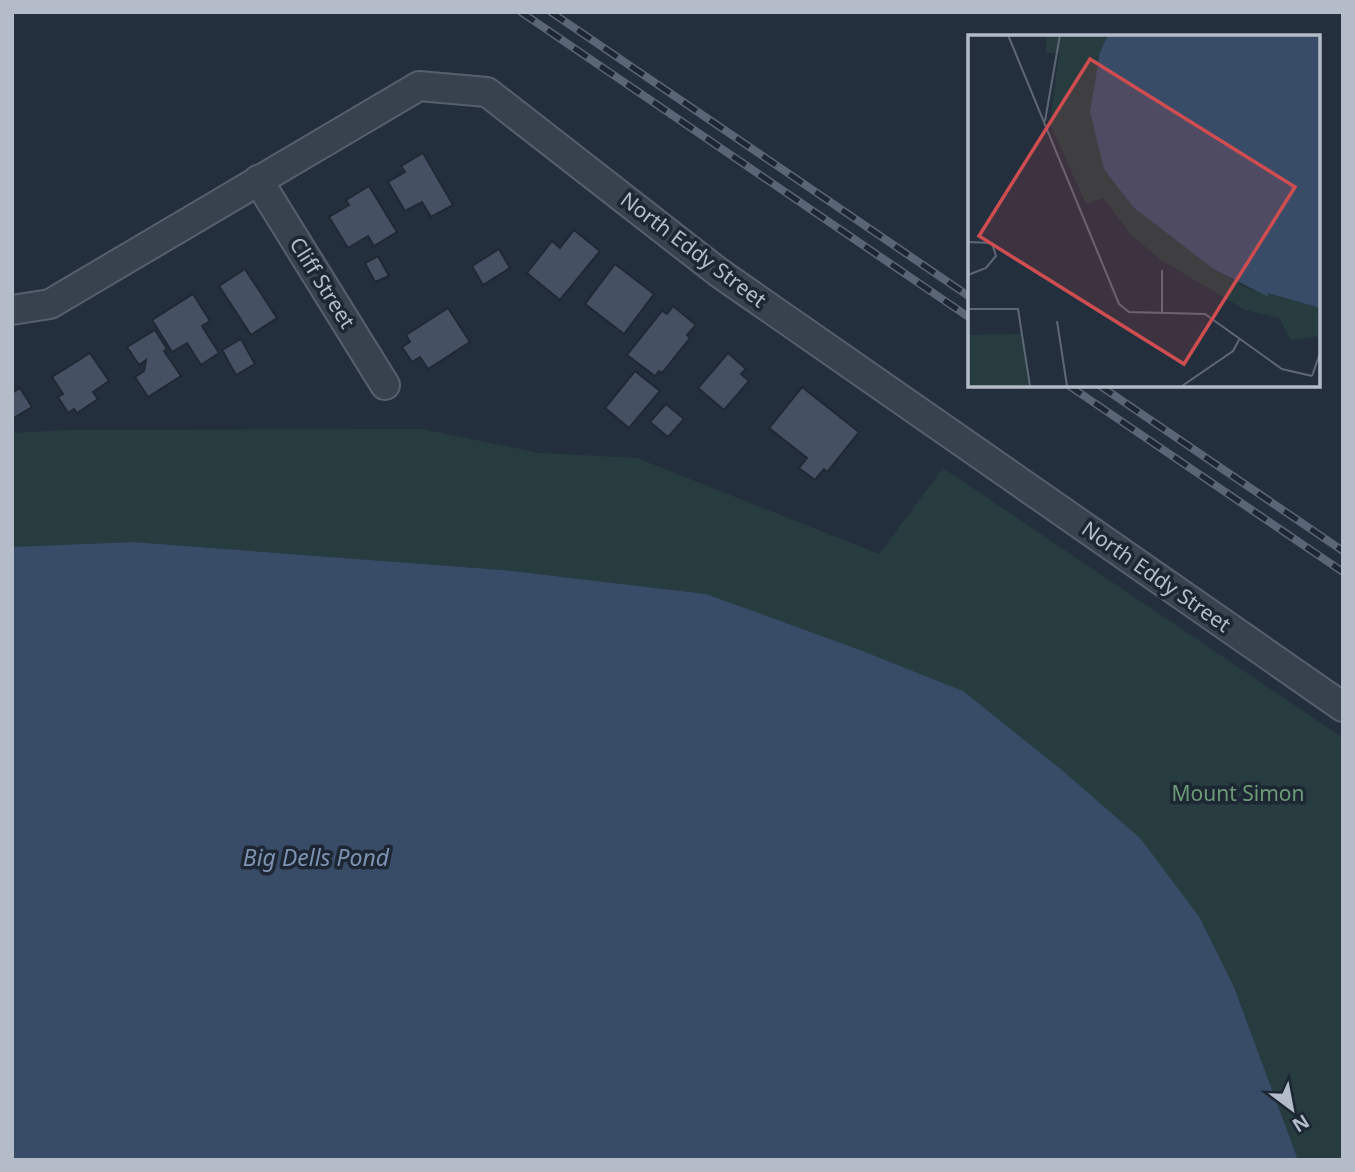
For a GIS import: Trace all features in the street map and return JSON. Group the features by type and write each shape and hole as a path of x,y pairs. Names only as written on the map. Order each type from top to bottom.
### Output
{"street":[{"name":"North Eddy Street","path":"12,310 50,304 419,86 487,92 718,272 1343,707"},
{"name":"Cliff Street","path":"258,180 385,385"}],"green space":[{"name":"Mount Simon","path":"422,429 540,453 637,458 879,554 943,468 1343,738 1343,1160 1298,1160 1234,987 1200,918 963,691 860,650 705,594 503,570 132,542 12,547 12,433 67,430"}],"water":[{"name":"Big Dells Pond","path":"132,542 503,570 706,594 963,691 1063,771 1140,838 1200,918 1234,987 1298,1160 12,1160 12,547"}],"building":[{"path":"423,153 453,205 431,217 422,202 405,211 388,182 405,172 401,166"},
{"path":"369,186 397,232 374,246 368,236 348,248 329,217 349,205 346,200"},
{"path":"574,230 600,251 560,300 527,273 552,241 560,248"},
{"path":"499,249 510,268 483,285 472,266"},
{"path":"378,256 389,276 375,282 365,263"},
{"path":"615,264 654,294 624,334 585,304"},
{"path":"245,269 277,318 251,335 219,286"},
{"path":"193,294 210,321 202,326 219,353 201,365 187,343 172,352 152,320"},
{"path":"673,306 696,325 687,335 690,338 662,373 659,371 655,376 627,355 662,311 667,314"},
{"path":"448,308 470,342 428,369 420,357 412,362 402,347 410,342 406,335"},
{"path":"155,330 167,349 164,351 181,376 148,397 135,377 144,371 146,360 139,365 127,347"},
{"path":"241,339 255,364 236,375 222,350"},
{"path":"90,353 109,381 93,392 98,399 77,413 74,409 68,413 58,397 63,394 52,377"},
{"path":"728,353 746,369 741,374 749,381 724,410 698,388"},
{"path":"635,371 660,391 629,428 605,408"},
{"path":"802,387 859,432 827,472 824,469 815,480 799,468 807,458 769,428"},
{"path":"20,388 32,407 12,419 12,393"},
{"path":"666,404 684,419 668,437 650,422"}],"railway":[{"path":"521,12 968,317"},
{"path":"551,12 968,296"},
{"path":"1071,387 1343,572"},
{"path":"1102,387 1343,551"}]}
